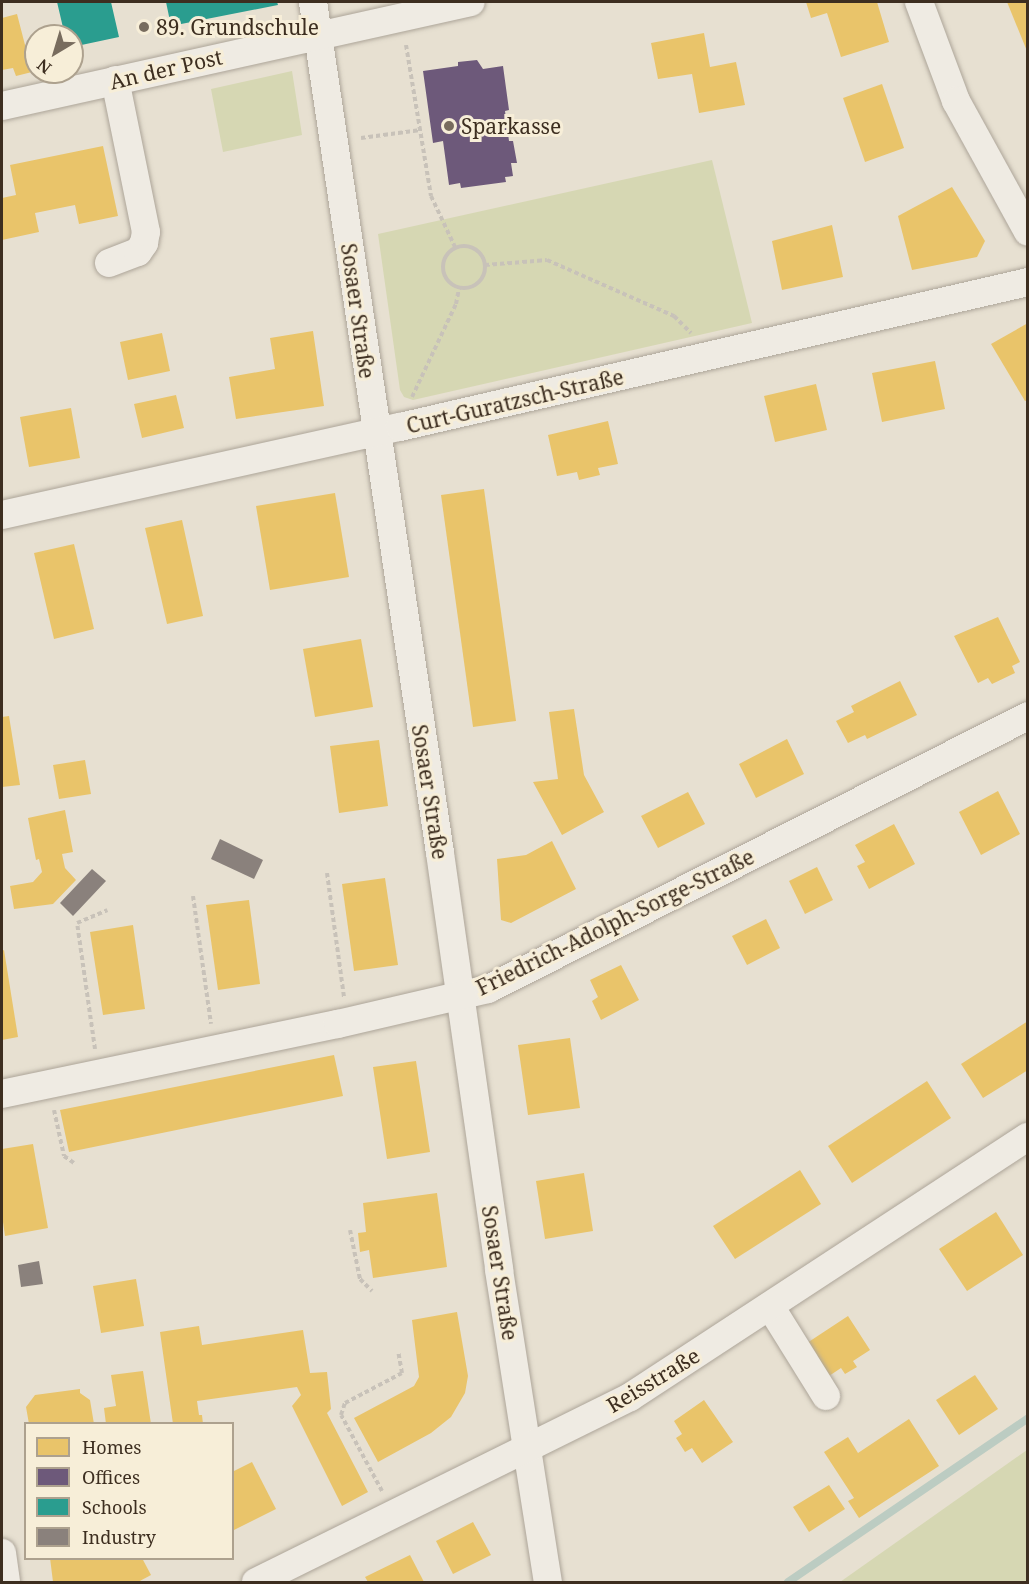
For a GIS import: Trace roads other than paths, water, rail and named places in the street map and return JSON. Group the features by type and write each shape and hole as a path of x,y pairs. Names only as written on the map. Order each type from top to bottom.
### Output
{"street":[{"name":"Sosaer Straße","path":"313,2 334,142 388,430 459,997 548,1582"},
{"name":"An der Post","path":"2,106 471,2"},
{"path":"919,2 956,101 1028,232"},
{"path":"109,263 138,252 144,243 146,232 115,80"},
{"name":"Curt-Guratzsch-Straße","path":"2,515 388,430 1028,282"},
{"name":"Friedrich-Adolph-Sorge-Straße","path":"2,1094 488,989 1028,716"},
{"name":"Reisstraße","path":"256,1582 630,1397 1028,1137"},
{"path":"770,1306 826,1395"},
{"path":"2,1553 6,1582"}],"waterway":[{"path":"788,1582 1028,1418"}],"place":[{"name":"89. Grundschule","path":"144,27"},
{"name":"Sparkasse","path":"449,126"}]}
